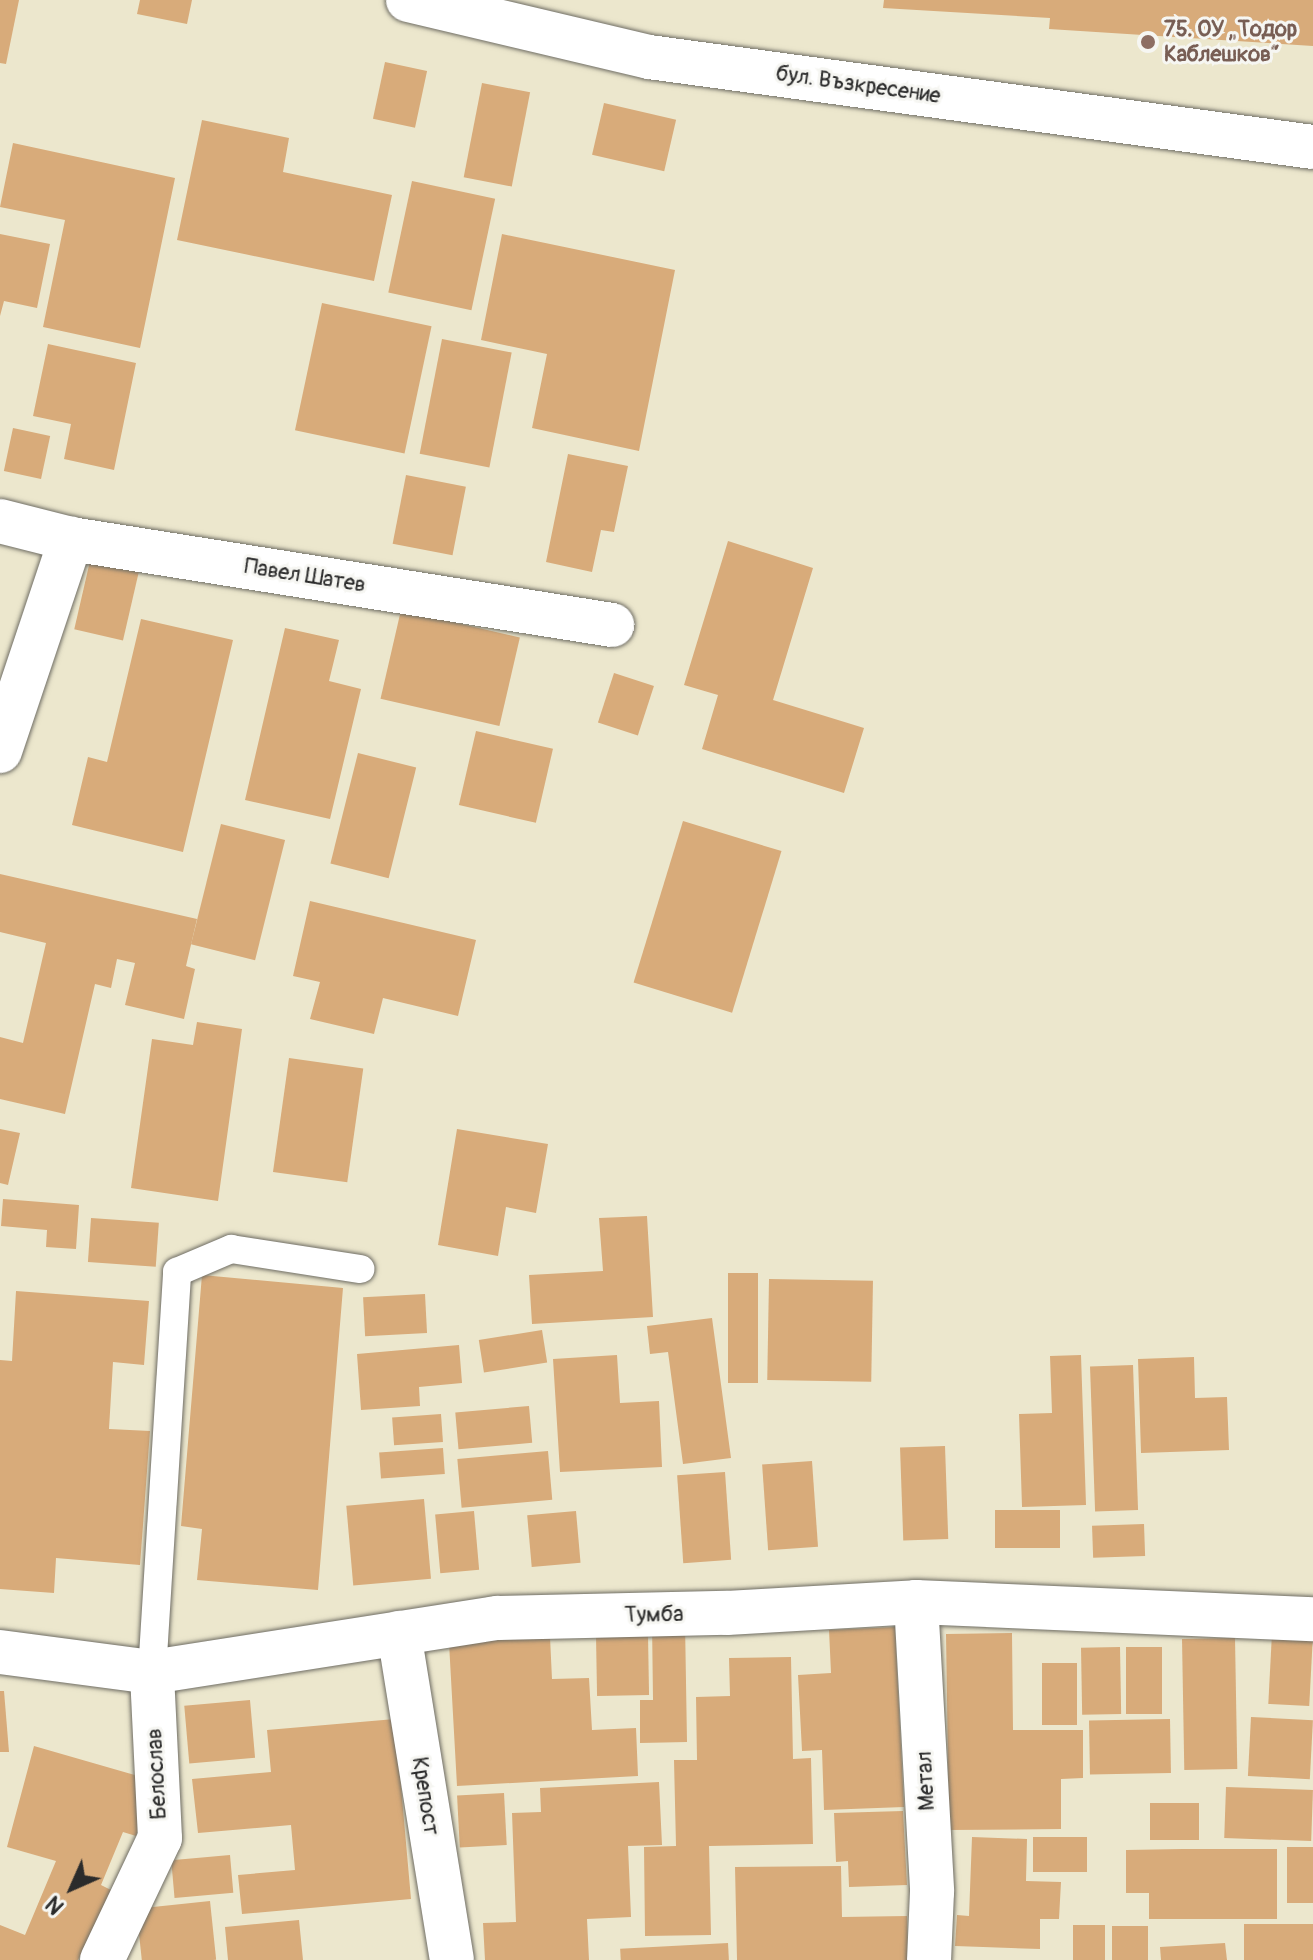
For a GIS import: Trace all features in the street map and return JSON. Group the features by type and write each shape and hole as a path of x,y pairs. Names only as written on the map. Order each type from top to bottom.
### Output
{"street":[{"name":"бул. Възкресение","path":"408,0 649,57 1313,147"},
{"name":"Павел Шатев","path":"0,521 71,539 612,625"},
{"path":"0,751 71,539"},
{"name":"Тумба","path":"0,1652 152,1672 498,1618 727,1613 916,1602 1313,1619"},
{"name":"Метал","path":"916,1602 932,1892 929,1960"},
{"name":"Крепост","path":"399,1633 452,1960"},
{"name":"Белослав","path":"102,1960 160,1838 152,1672"}],"lane":[{"path":"152,1672 177,1272 231,1249 360,1269"}],"building":[{"path":"0,0 19,0 6,64 0,63"},
{"path":"140,0 192,0 187,24 137,14"},
{"path":"884,0 1313,0 1313,46 1049,29 1050,18 883,8"},
{"path":"385,62 427,71 415,128 373,119"},
{"path":"482,83 530,92 512,187 464,177"},
{"path":"604,103 676,120 664,171 592,155"},
{"path":"202,120 289,138 283,172 392,195 374,281 177,240"},
{"path":"13,143 175,178 140,348 43,327 65,220 0,207"},
{"path":"412,181 495,199 471,310 388,293"},
{"path":"0,234 50,244 37,308 4,301 0,316"},
{"path":"502,234 675,270 639,451 532,428 547,354 481,340"},
{"path":"322,303 432,326 405,453 295,430"},
{"path":"442,339 512,353 489,467 420,454"},
{"path":"48,344 136,363 114,470 64,459 71,424 33,416"},
{"path":"13,428 50,436 41,479 4,471"},
{"path":"568,454 628,466 614,532 601,530 592,572 546,562"},
{"path":"406,475 466,487 453,555 393,544"},
{"path":"728,541 813,568 773,700 864,728 844,793 702,749 718,695 684,685"},
{"path":"90,561 139,572 123,640 74,629"},
{"path":"401,610 520,637 499,726 381,699"},
{"path":"141,619 233,640 183,852 72,825 88,757 107,762"},
{"path":"285,628 339,640 329,681 361,689 330,819 245,800"},
{"path":"614,673 654,686 638,735 598,722"},
{"path":"476,731 553,749 536,823 459,805"},
{"path":"358,753 416,768 389,878 330,864"},
{"path":"683,821 781,851 732,1013 634,983"},
{"path":"221,824 285,840 255,960 191,944"},
{"path":"0,874 197,919 186,966 195,969 184,1019 125,1005 135,963 117,959 111,988 95,984 65,1114 0,1099 0,1037 23,1043 46,943 0,932"},
{"path":"310,901 476,940 458,1016 383,998 374,1034 310,1019 320,982 293,976"},
{"path":"197,1022 242,1029 218,1201 131,1188 152,1039 193,1045"},
{"path":"289,1058 363,1068 347,1182 273,1172"},
{"path":"0,1129 20,1133 8,1185 0,1183"},
{"path":"457,1129 548,1144 536,1213 506,1207 498,1256 438,1245"},
{"path":"3,1199 79,1205 76,1249 46,1247 47,1230 1,1226"},
{"path":"647,1216 653,1317 532,1324 529,1275 603,1271 599,1218"},
{"path":"91,1218 159,1223 156,1267 88,1262"},
{"path":"728,1273 758,1273 758,1383 728,1383"},
{"path":"202,1275 343,1288 318,1590 197,1580 202,1529 181,1526"},
{"path":"769,1279 873,1281 871,1382 767,1380"},
{"path":"16,1291 149,1301 144,1365 113,1362 109,1429 150,1431 140,1565 56,1558 54,1593 0,1589 0,1360 12,1361"},
{"path":"425,1294 427,1333 365,1336 363,1297"},
{"path":"712,1318 731,1458 683,1464 668,1352 650,1354 647,1326"},
{"path":"542,1330 547,1363 484,1373 479,1340"},
{"path":"459,1345 462,1383 419,1387 420,1406 361,1410 357,1354"},
{"path":"617,1355 620,1403 659,1401 662,1467 560,1472 553,1359"},
{"path":"1081,1355 1086,1505 1022,1507 1019,1414 1052,1413 1050,1356"},
{"path":"1194,1357 1195,1398 1227,1397 1229,1450 1141,1453 1138,1359"},
{"path":"1133,1365 1138,1510 1095,1511 1090,1367"},
{"path":"529,1406 532,1443 459,1449 455,1412"},
{"path":"441,1414 443,1442 394,1445 392,1417"},
{"path":"945,1446 948,1539 903,1541 900,1448"},
{"path":"443,1448 445,1474 381,1478 379,1452"},
{"path":"548,1451 552,1500 462,1508 457,1459"},
{"path":"812,1461 818,1547 768,1550 762,1464"},
{"path":"725,1472 731,1560 683,1563 677,1475"},
{"path":"424,1499 431,1579 353,1585 346,1506"},
{"path":"995,1510 1060,1510 1060,1548 995,1548"},
{"path":"474,1511 479,1570 440,1573 435,1514"},
{"path":"576,1511 581,1563 532,1567 527,1515"},
{"path":"1144,1524 1145,1556 1093,1558 1092,1526"},
{"path":"652,1622 685,1622 687,1742 640,1743 640,1700 653,1700"},
{"path":"895,1627 904,1807 824,1810 822,1750 802,1751 798,1675 831,1673 829,1630"},
{"path":"1012,1633 1013,1730 1083,1730 1083,1778 1061,1779 1061,1829 949,1830 946,1634"},
{"path":"1272,1633 1313,1635 1309,1706 1268,1704"},
{"path":"648,1635 649,1695 597,1696 596,1636"},
{"path":"550,1637 552,1679 589,1678 592,1730 636,1728 638,1776 457,1786 449,1643"},
{"path":"1235,1638 1237,1769 1184,1770 1182,1639"},
{"path":"1120,1647 1121,1714 1082,1715 1081,1648"},
{"path":"1126,1647 1162,1647 1162,1714 1126,1714"},
{"path":"791,1657 793,1759 811,1758 813,1844 709,1846 711,1935 645,1936 644,1847 676,1846 674,1760 697,1760 696,1697 730,1696 729,1658"},
{"path":"1042,1663 1077,1663 1077,1725 1042,1725"},
{"path":"0,1691 4,1691 9,1752 0,1752"},
{"path":"250,1700 255,1758 189,1764 184,1706"},
{"path":"1251,1717 1313,1720 1310,1779 1248,1776"},
{"path":"395,1719 411,1899 242,1914 238,1875 295,1870 291,1825 198,1833 192,1779 271,1772 267,1730"},
{"path":"1170,1719 1171,1773 1090,1774 1089,1720"},
{"path":"34,1746 152,1780 136,1836 123,1832 101,1885 113,1891 78,1960 0,1960 0,1925 25,1935 56,1861 7,1847"},
{"path":"659,1782 662,1845 628,1846 631,1917 587,1919 589,1960 485,1960 483,1923 516,1922 512,1813 541,1812 540,1788"},
{"path":"1226,1787 1313,1790 1311,1841 1224,1838"},
{"path":"504,1793 507,1845 460,1847 457,1795"},
{"path":"1150,1803 1199,1803 1199,1840 1150,1840"},
{"path":"903,1811 907,1885 849,1887 848,1861 836,1862 834,1813"},
{"path":"972,1837 1027,1839 1026,1881 1061,1882 1059,1919 1040,1919 1040,1949 955,1946 957,1915 969,1916"},
{"path":"1033,1837 1087,1837 1087,1872 1033,1872"},
{"path":"1287,1847 1313,1847 1313,1903 1287,1903"},
{"path":"1277,1849 1277,1919 1149,1919 1149,1893 1126,1893 1126,1850"},
{"path":"230,1855 233,1893 175,1898 171,1860"},
{"path":"841,1866 842,1917 907,1916 908,1960 737,1960 735,1867"},
{"path":"210,1901 216,1960 142,1960 136,1909"},
{"path":"299,1920 303,1960 228,1960 225,1927"},
{"path":"1244,1924 1313,1924 1313,1960 1244,1960"},
{"path":"1073,1925 1105,1925 1105,1960 1073,1960"},
{"path":"1112,1926 1148,1926 1148,1960 1112,1960"},
{"path":"728,1943 729,1960 621,1960 620,1949"},
{"path":"1225,1943 1227,1960 1161,1960 1160,1947"}],"place":[{"name":"75. ОУ „Тодор Каблешков“","path":"1148,42"}]}
